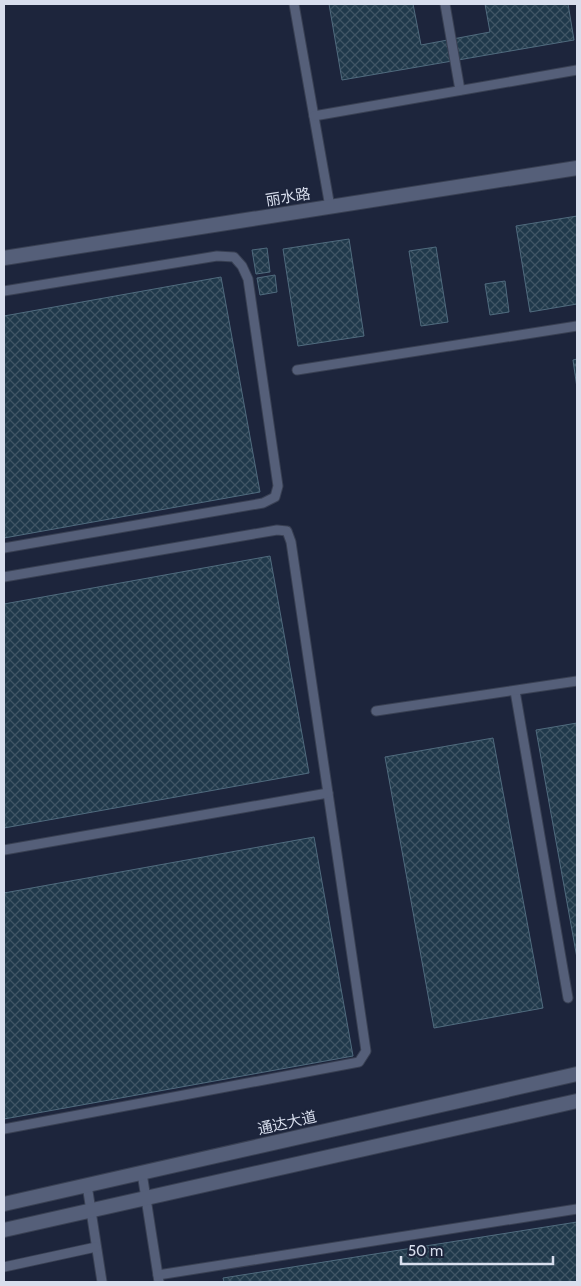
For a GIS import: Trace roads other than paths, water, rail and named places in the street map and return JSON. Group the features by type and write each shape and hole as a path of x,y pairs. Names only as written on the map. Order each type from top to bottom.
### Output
{"main road":[{"name":"丽水路","path":"4,258 577,168"},
{"name":"通达大道","path":"4,1204 577,1074"},
{"path":"4,1230 577,1101"}],"lane":[{"path":"294,4 330,207"},
{"path":"445,4 460,90"},
{"path":"314,116 577,70"},
{"path":"4,291 217,256 234,257 242,266 248,279 278,486 275,497 263,503 4,548"},
{"path":"297,370 577,326"},
{"path":"4,577 277,530 287,531 291,542 366,1051 359,1062 4,1129"},
{"path":"376,711 577,681"},
{"path":"516,690 568,998"},
{"path":"4,850 328,793"},
{"path":"142,1173 158,1279 577,1209"},
{"path":"87,1186 102,1282"},
{"path":"4,1267 96,1247"}]}
